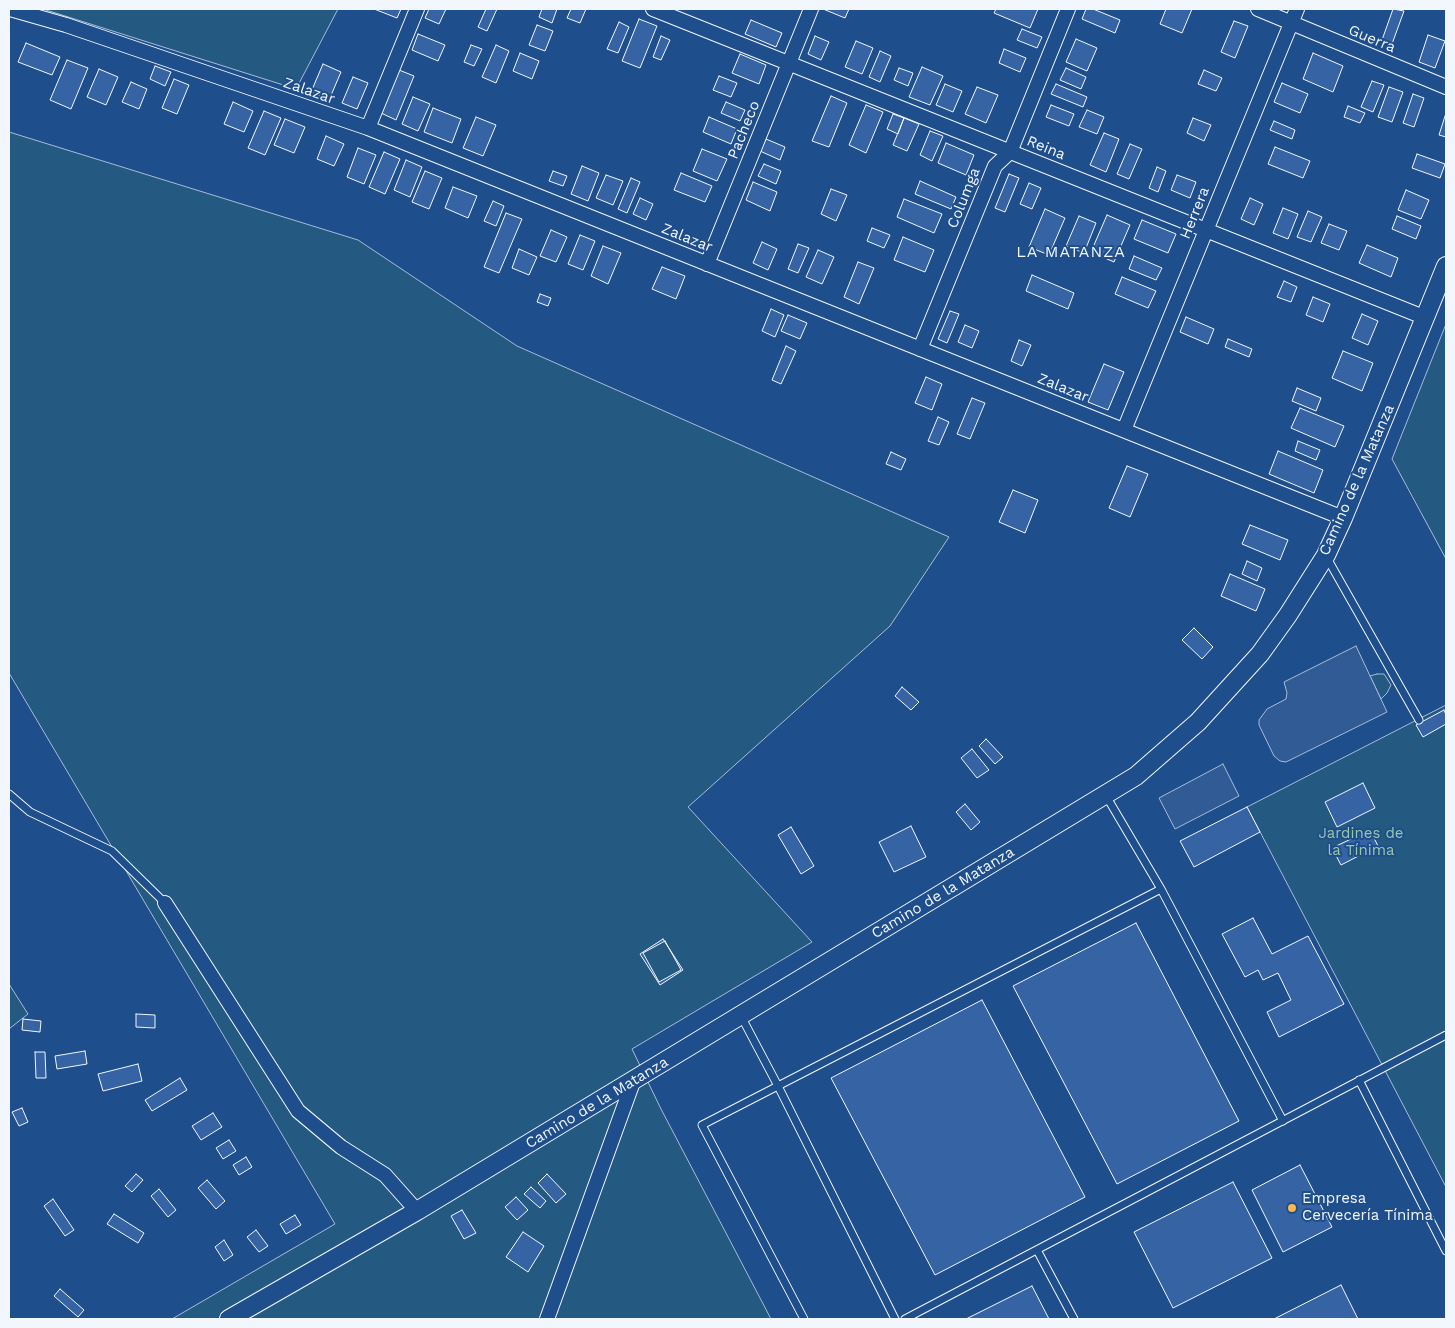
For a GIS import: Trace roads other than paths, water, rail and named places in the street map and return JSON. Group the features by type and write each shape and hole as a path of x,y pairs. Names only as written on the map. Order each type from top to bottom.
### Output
{"street":[{"name":"Zalazar","path":"10,9 66,25 368,128 1344,518"},
{"path":"368,128 418,9"},
{"name":"Reina","path":"653,9 1426,318"},
{"name":"Pacheco","path":"706,264 812,9"},
{"name":"Columga","path":"920,348 994,166 1010,152 1068,9"},
{"name":"Guerra","path":"1258,9 1446,87"},
{"name":"Herrera","path":"1124,430 1296,9"},
{"name":"Camino de la Matanza","path":"229,1319 417,1211 633,1082 740,1015 1136,776 1204,716 1260,654 1288,615 1326,555 1344,518 1446,266"},
{"path":"165,903 298,1111 342,1147 385,1175 417,1211"},
{"path":"547,1319 633,1082"}],"lane":[{"path":"1326,555 1419,720"},
{"path":"9,794 30,812 112,851 165,903"},
{"path":"1105,794 1161,889 1283,1121"},
{"path":"804,1319 702,1125 1161,889"},
{"path":"740,1015 778,1086 895,1319"},
{"path":"905,1319 1446,1035"},
{"path":"1359,1080 1446,1251"},
{"path":"1037,1250 1074,1319"}],"place":[{"name":"Empresa Cervecería Tínima","path":"1292,1208"}],"district":[{"name":"LA MATANZA","path":"1071,252"}],"park label":[{"name":"Jardines de la Tínima","path":"1361,842"}]}
